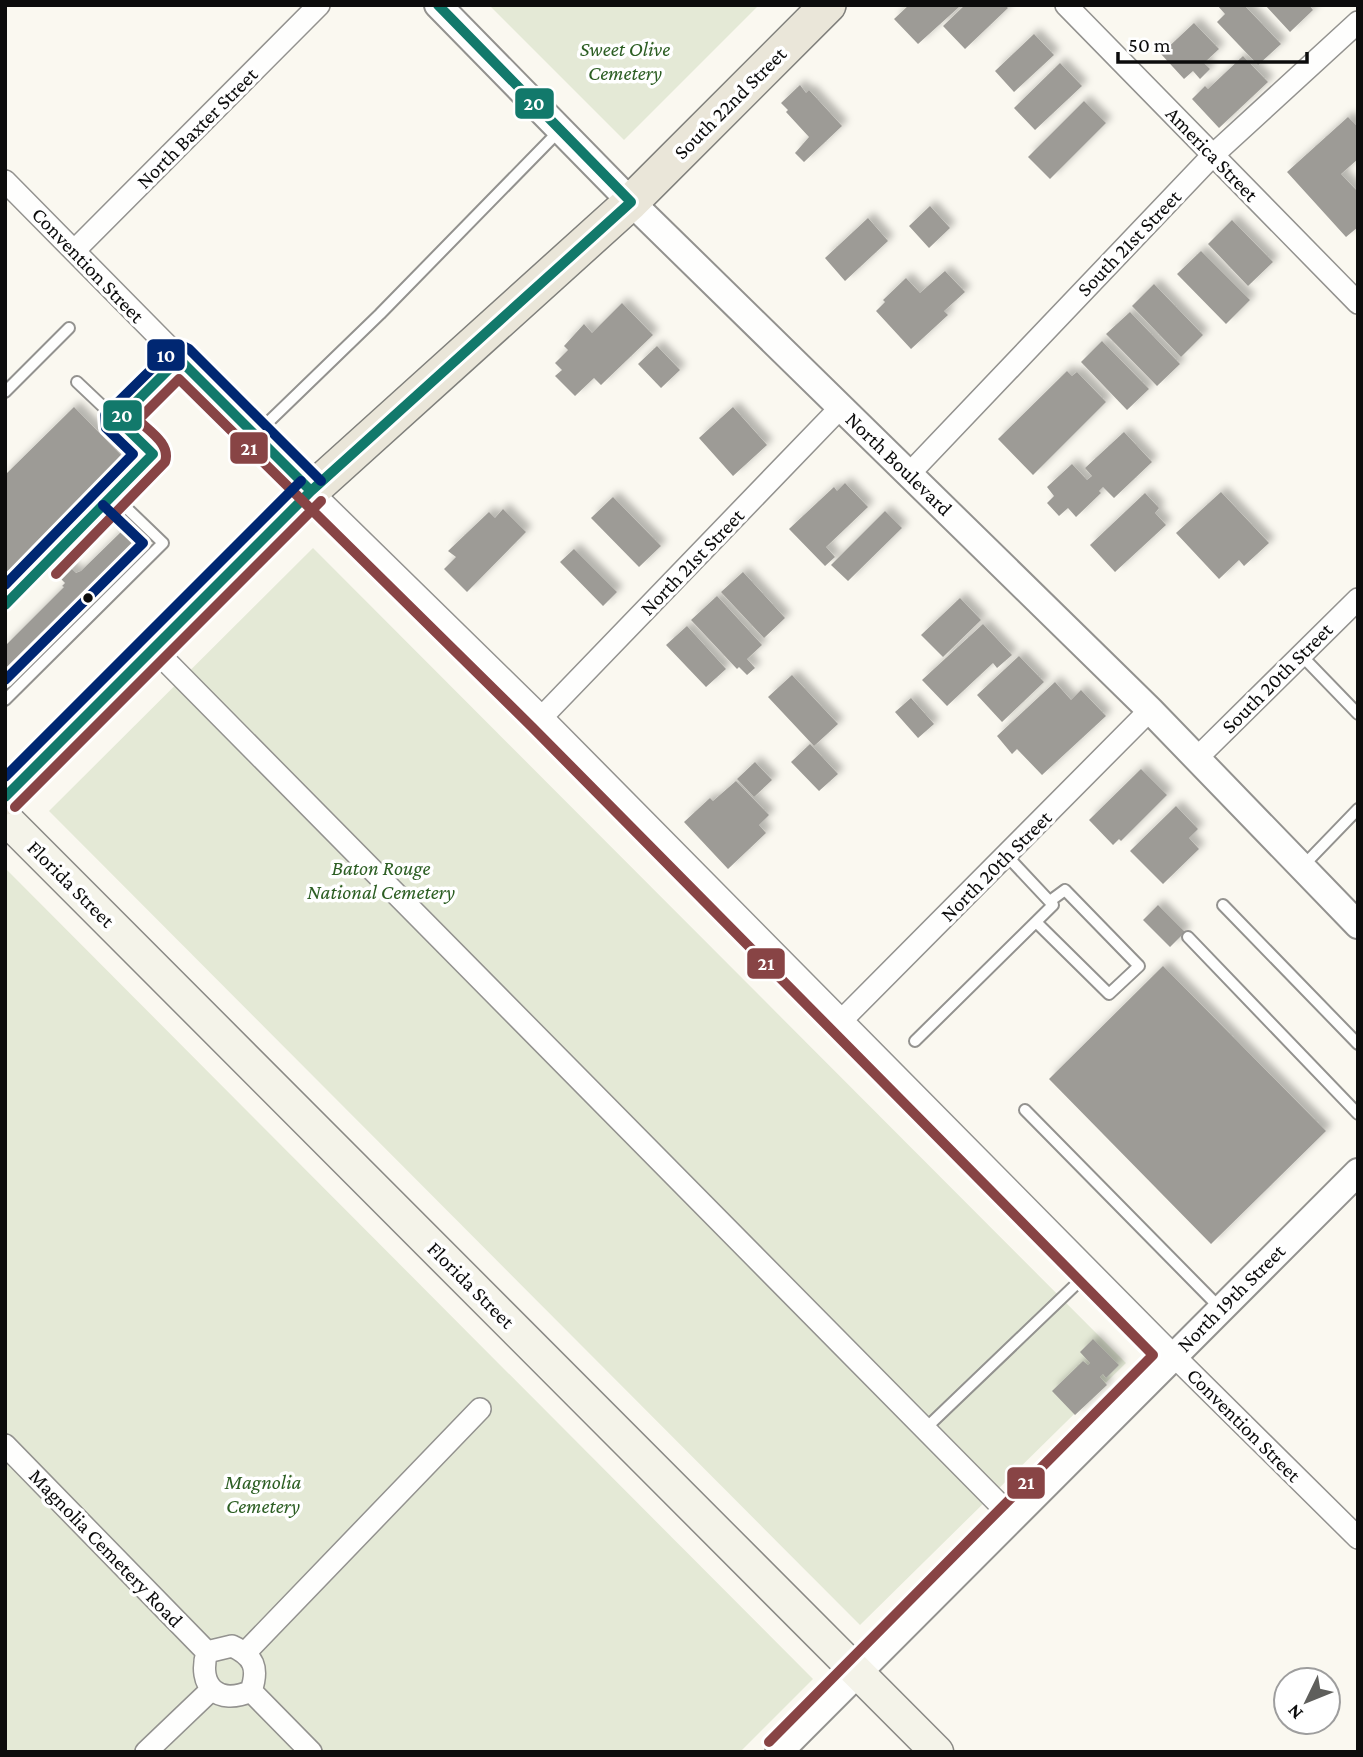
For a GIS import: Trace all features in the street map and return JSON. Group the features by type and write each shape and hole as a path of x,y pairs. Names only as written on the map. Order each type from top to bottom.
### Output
{"main road":[{"name":"South 22nd Street","path":"5,797 311,491 631,202 828,5"},
{"name":"Florida Street","path":"5,818 937,1752"}],"street":[{"name":"North Baxter Street","path":"75,250 319,5"},
{"name":"North Boulevard","path":"438,5 631,202 1150,710 1358,925"},
{"name":"America Street","path":"1066,5 1358,303"},
{"name":"South 21st Street","path":"910,473 1213,155 1358,22"},
{"name":"Convention Street","path":"5,181 179,359 542,718 1358,1538"},
{"name":"North 21st Street","path":"542,718 841,407"},
{"name":"South 20th Street","path":"1197,758 1358,599"},
{"path":"153,648 1013,1518"},
{"name":"North 20th Street","path":"841,1021 1150,710"},
{"name":"North 19th Street","path":"779,1752 1358,1172"},
{"path":"246,1652 480,1409"},
{"name":"Magnolia Cemetery Road","path":"5,1445 207,1652"},
{"path":"232,1646 246,1652 254,1665 255,1678 251,1691 239,1697 224,1697 212,1689 204,1678 207,1652 232,1646"},
{"path":"146,1752 212,1689"},
{"path":"251,1691 312,1752"}],"lane":[{"path":"255,435 380,314 560,130"},
{"path":"5,392 69,328"},
{"path":"118,420 179,359"},
{"path":"56,553 153,454 77,382"},
{"path":"5,700 163,543 113,495"},
{"path":"5,605 46,564"},
{"path":"1301,655 1358,714"},
{"path":"1302,867 1358,809"},
{"path":"915,1041 1053,905 1007,856"},
{"path":"1036,922 1110,994 1139,966 1065,890 1050,901"},
{"path":"1223,905 1358,1044"},
{"path":"1188,937 1358,1114"},
{"path":"1025,1111 1221,1308"},
{"path":"926,1429 1090,1271"}],"green space":[{"name":"Sweet Olive Cemetery","path":"489,5 759,5 624,140"},
{"name":"Baton Rouge National Cemetery","path":"313,548 1126,1363 860,1625 49,811"},
{"name":"Magnolia Cemetery","path":"5,868 813,1679 740,1752 5,1752"}],"building":[{"path":"909,5 959,7 918,44 894,19"},
{"path":"965,5 1005,5 1008,8 965,49 943,26"},
{"path":"1217,5 1244,5 1281,44 1258,65 1217,22 1225,14"},
{"path":"1265,5 1309,5 1313,10 1290,32"},
{"path":"1194,23 1219,49 1204,63 1210,69 1200,79 1193,71 1184,79 1161,54"},
{"path":"1034,34 1054,55 1014,92 995,71"},
{"path":"1243,56 1268,82 1219,128 1192,99 1205,86 1208,89"},
{"path":"1060,63 1082,86 1035,130 1014,108"},
{"path":"800,85 806,93 809,90 842,126 804,162 795,153 809,137 781,103"},
{"path":"1084,101 1106,123 1050,179 1028,157"},
{"path":"1348,117 1358,127 1358,159 1341,174 1358,192 1358,227 1346,237 1287,172"},
{"path":"930,206 950,228 929,248 909,226"},
{"path":"868,218 888,241 845,281 825,258"},
{"path":"1232,220 1273,262 1248,286 1208,244"},
{"path":"1201,251 1250,300 1226,324 1177,274"},
{"path":"945,271 965,292 944,311 948,315 911,349 876,311 885,302 883,300 906,278 920,293"},
{"path":"1154,284 1203,335 1181,357 1132,306"},
{"path":"622,303 653,335 601,385 594,378 575,396 555,376 562,370 555,363 568,350 564,346 584,324 592,333"},
{"path":"1130,312 1180,364 1157,386 1106,334"},
{"path":"1102,341 1149,389 1127,410 1081,362"},
{"path":"657,346 680,370 661,388 638,364"},
{"path":"1067,371 1072,376 1077,372 1106,402 1033,475 998,439"},
{"path":"74,407 123,457 42,539 76,573 124,529 140,545 98,587 105,594 89,611 82,604 9,676 5,676 5,646 65,583 31,549 5,575 5,475"},
{"path":"733,407 767,445 733,476 699,438"},
{"path":"1124,432 1152,462 1114,498 1103,487 1099,491 1101,493 1076,517 1068,508 1059,516 1047,503 1054,496 1047,487 1072,464 1087,480 1092,476 1085,468"},
{"path":"845,483 868,507 826,547 835,557 825,566 789,529 834,487 837,491"},
{"path":"1221,492 1269,543 1244,566 1239,560 1219,579 1176,533"},
{"path":"1145,493 1159,508 1155,513 1166,525 1115,572 1090,545"},
{"path":"613,497 661,546 639,567 591,518"},
{"path":"503,509 526,532 467,592 444,569 456,557 448,551 489,512 495,518"},
{"path":"885,511 902,528 848,581 831,565"},
{"path":"574,549 617,592 603,606 560,562"},
{"path":"743,572 785,618 764,638 721,592"},
{"path":"717,596 762,645 747,659 755,668 747,675 739,667 737,669 691,620"},
{"path":"960,598 981,620 943,657 921,635"},
{"path":"983,624 1012,655 997,668 993,663 947,706 922,680"},
{"path":"687,626 726,669 706,687 666,645"},
{"path":"1019,656 1044,682 1002,722 977,695"},
{"path":"792,675 838,724 814,746 768,697"},
{"path":"1055,682 1071,700 1081,690 1106,716 1042,775 1017,749 1012,754 997,736"},
{"path":"911,698 934,724 918,738 895,712"},
{"path":"810,744 838,774 819,791 791,762"},
{"path":"755,762 772,780 754,797 737,779"},
{"path":"1141,769 1167,795 1121,841 1119,839 1113,845 1089,820"},
{"path":"736,781 769,815 759,825 766,833 728,869 684,822 710,798 713,801"},
{"path":"1176,806 1198,829 1189,838 1199,849 1163,884 1130,851"},
{"path":"1158,905 1185,932 1170,947 1143,920"},
{"path":"1163,966 1326,1131 1211,1244 1049,1079"},
{"path":"1093,1339 1119,1365 1106,1378 1103,1374 1100,1377 1107,1385 1075,1415 1052,1391 1083,1361 1088,1365 1090,1363 1080,1352"}],"transit line":[{"name":"20","path":"438,5 631,202"},
{"name":"20","path":"5,797 311,491 631,202"},
{"name":"10","path":"5,585 133,454 106,428 105,415 175,346 189,349 321,481"},
{"name":"20","path":"5,605 153,454 118,420 179,359 311,491"},
{"name":"21","path":"56,574 165,462 166,455 162,444 138,420 179,379 532,727 1153,1355 769,1742"},
{"name":"10","path":"5,777 301,481"},
{"name":"21","path":"15,807 321,501"},
{"name":"10","path":"5,680 143,543 103,505"}]}
